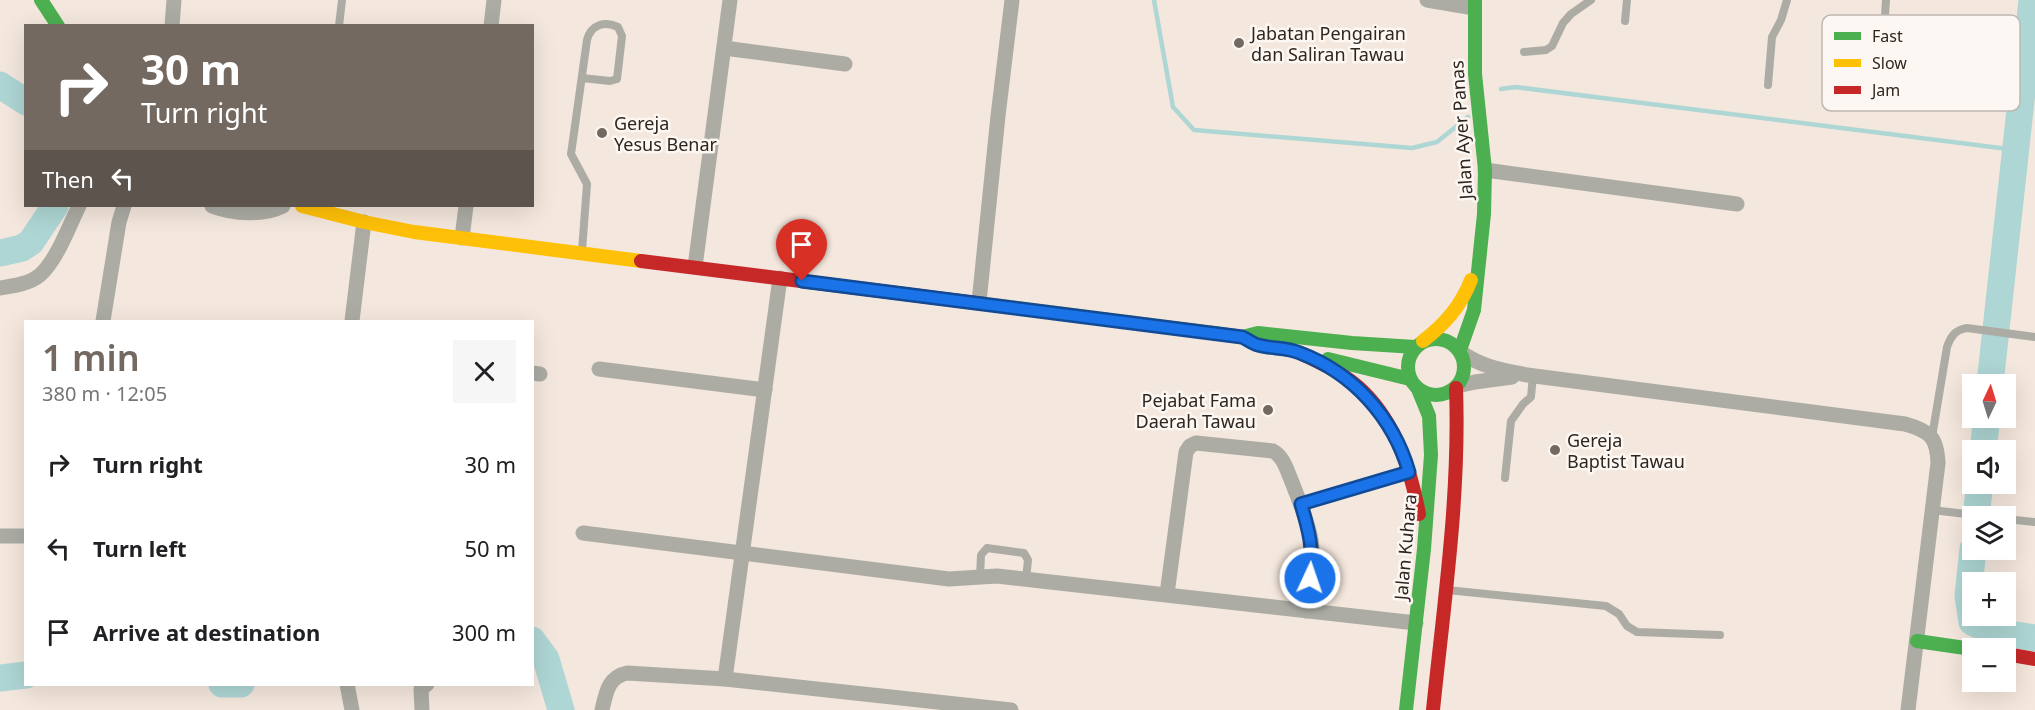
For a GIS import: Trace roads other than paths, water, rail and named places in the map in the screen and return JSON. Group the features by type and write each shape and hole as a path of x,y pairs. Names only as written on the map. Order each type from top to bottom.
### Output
{"main road":[{"path":"41,0 54,23"},
{"name":"Jalan Ayer Panas","path":"1461,351 1474,310 1484,214 1485,170 1475,74 1474,4"},
{"path":"312,207 364,222 414,232 1242,337 1257,345 1298,352 1414,384 1427,394 1447,393 1456,387 1465,370 1461,351 1443,339 1432,338 1419,344 1352,343 1258,333 1242,337"},
{"name":"Jalan Ayer Panas","path":"1419,344 1444,326 1454,314 1465,297 1480,257"},
{"path":"1414,384 1408,368 1409,357 1419,344"},
{"path":"1298,352 1357,386 1384,418 1404,454 1417,502 1424,549"},
{"name":"Jalan Kuhara","path":"1406,710 1424,549 1431,455 1431,428 1426,404 1414,384"},
{"path":"1433,710 1454,502 1456,387"},
{"path":"1917,641 1962,648"},
{"path":"2016,656 2035,659"}],"street":[{"path":"172,24 174,0"},
{"path":"491,24 494,0"},
{"path":"695,267 730,0"},
{"path":"979,302 1012,0"},
{"path":"1427,0 1474,4"},
{"path":"724,48 845,64"},
{"path":"1485,170 1737,204"},
{"path":"0,288 39,276 50,264 78,207"},
{"path":"108,320 119,222 124,207"},
{"path":"214,207 222,210 258,212 271,211 281,207"},
{"path":"462,238 466,207"},
{"path":"352,320 364,222"},
{"path":"725,679 780,278"},
{"path":"1461,351 1477,363 1530,375 1905,424 1922,429 1932,436 1937,449 1938,463 1908,710"},
{"path":"598,369 765,390"},
{"path":"1456,387 1474,382 1530,375"},
{"path":"1167,594 1186,453 1190,446 1196,443 1273,451 1280,455 1301,504 1311,539 1312,561 1306,610"},
{"path":"583,533 949,579 997,576 1416,623"},
{"path":"0,536 24,536"},
{"path":"602,710 610,682 619,675 627,673 725,679 1011,710"},
{"path":"347,686 352,710"},
{"path":"422,710 421,689 425,686"}],"lane":[{"path":"339,24 342,0"},
{"path":"1524,52 1546,50 1552,46 1563,23 1571,14 1591,0"},
{"path":"1625,21 1627,0"},
{"path":"1768,86 1772,37 1781,20 1787,0"},
{"path":"1885,15 1886,0"},
{"path":"582,78 610,81 617,79 622,36 618,27 600,24 588,34 571,154 587,184 582,253"},
{"path":"1932,436 1947,347 1951,336 1958,330 1977,329 2035,337"},
{"path":"1505,478 1511,421 1522,404 1530,397 1530,375"},
{"path":"1301,504 1409,472"},
{"path":"1932,510 1962,514"},
{"path":"2016,520 2035,522"},
{"path":"980,577 981,555 987,548 1024,553 1028,560 1026,579"},
{"path":"1446,590 1606,606 1619,614 1626,626 1637,632 1720,635"}],"waterway":[{"path":"1154,0 1173,107 1194,130 1412,148 1437,142 1468,117"},
{"path":"2020,110 2032,0"},
{"path":"0,85 24,101"},
{"path":"1501,89 1515,87 2016,150"},
{"path":"1991,374 2020,111"},
{"path":"0,253 22,248 31,242 54,207"},
{"path":"1984,440 1986,428"},
{"path":"1977,506 1979,494"},
{"path":"1972,560 1968,596 1972,622 1991,631 2035,638"},
{"path":"534,643 546,659 561,710"},
{"path":"0,678 24,675"}],"place":[{"name":"Jabatan Pengairan dan Saliran Tawau","path":"1239,43"},
{"name":"Gereja Yesus Benar","path":"602,133"},
{"name":"Pejabat Fama Daerah Tawau","path":"1268,410"},
{"name":"Gereja Baptist Tawau","path":"1555,450"}]}
